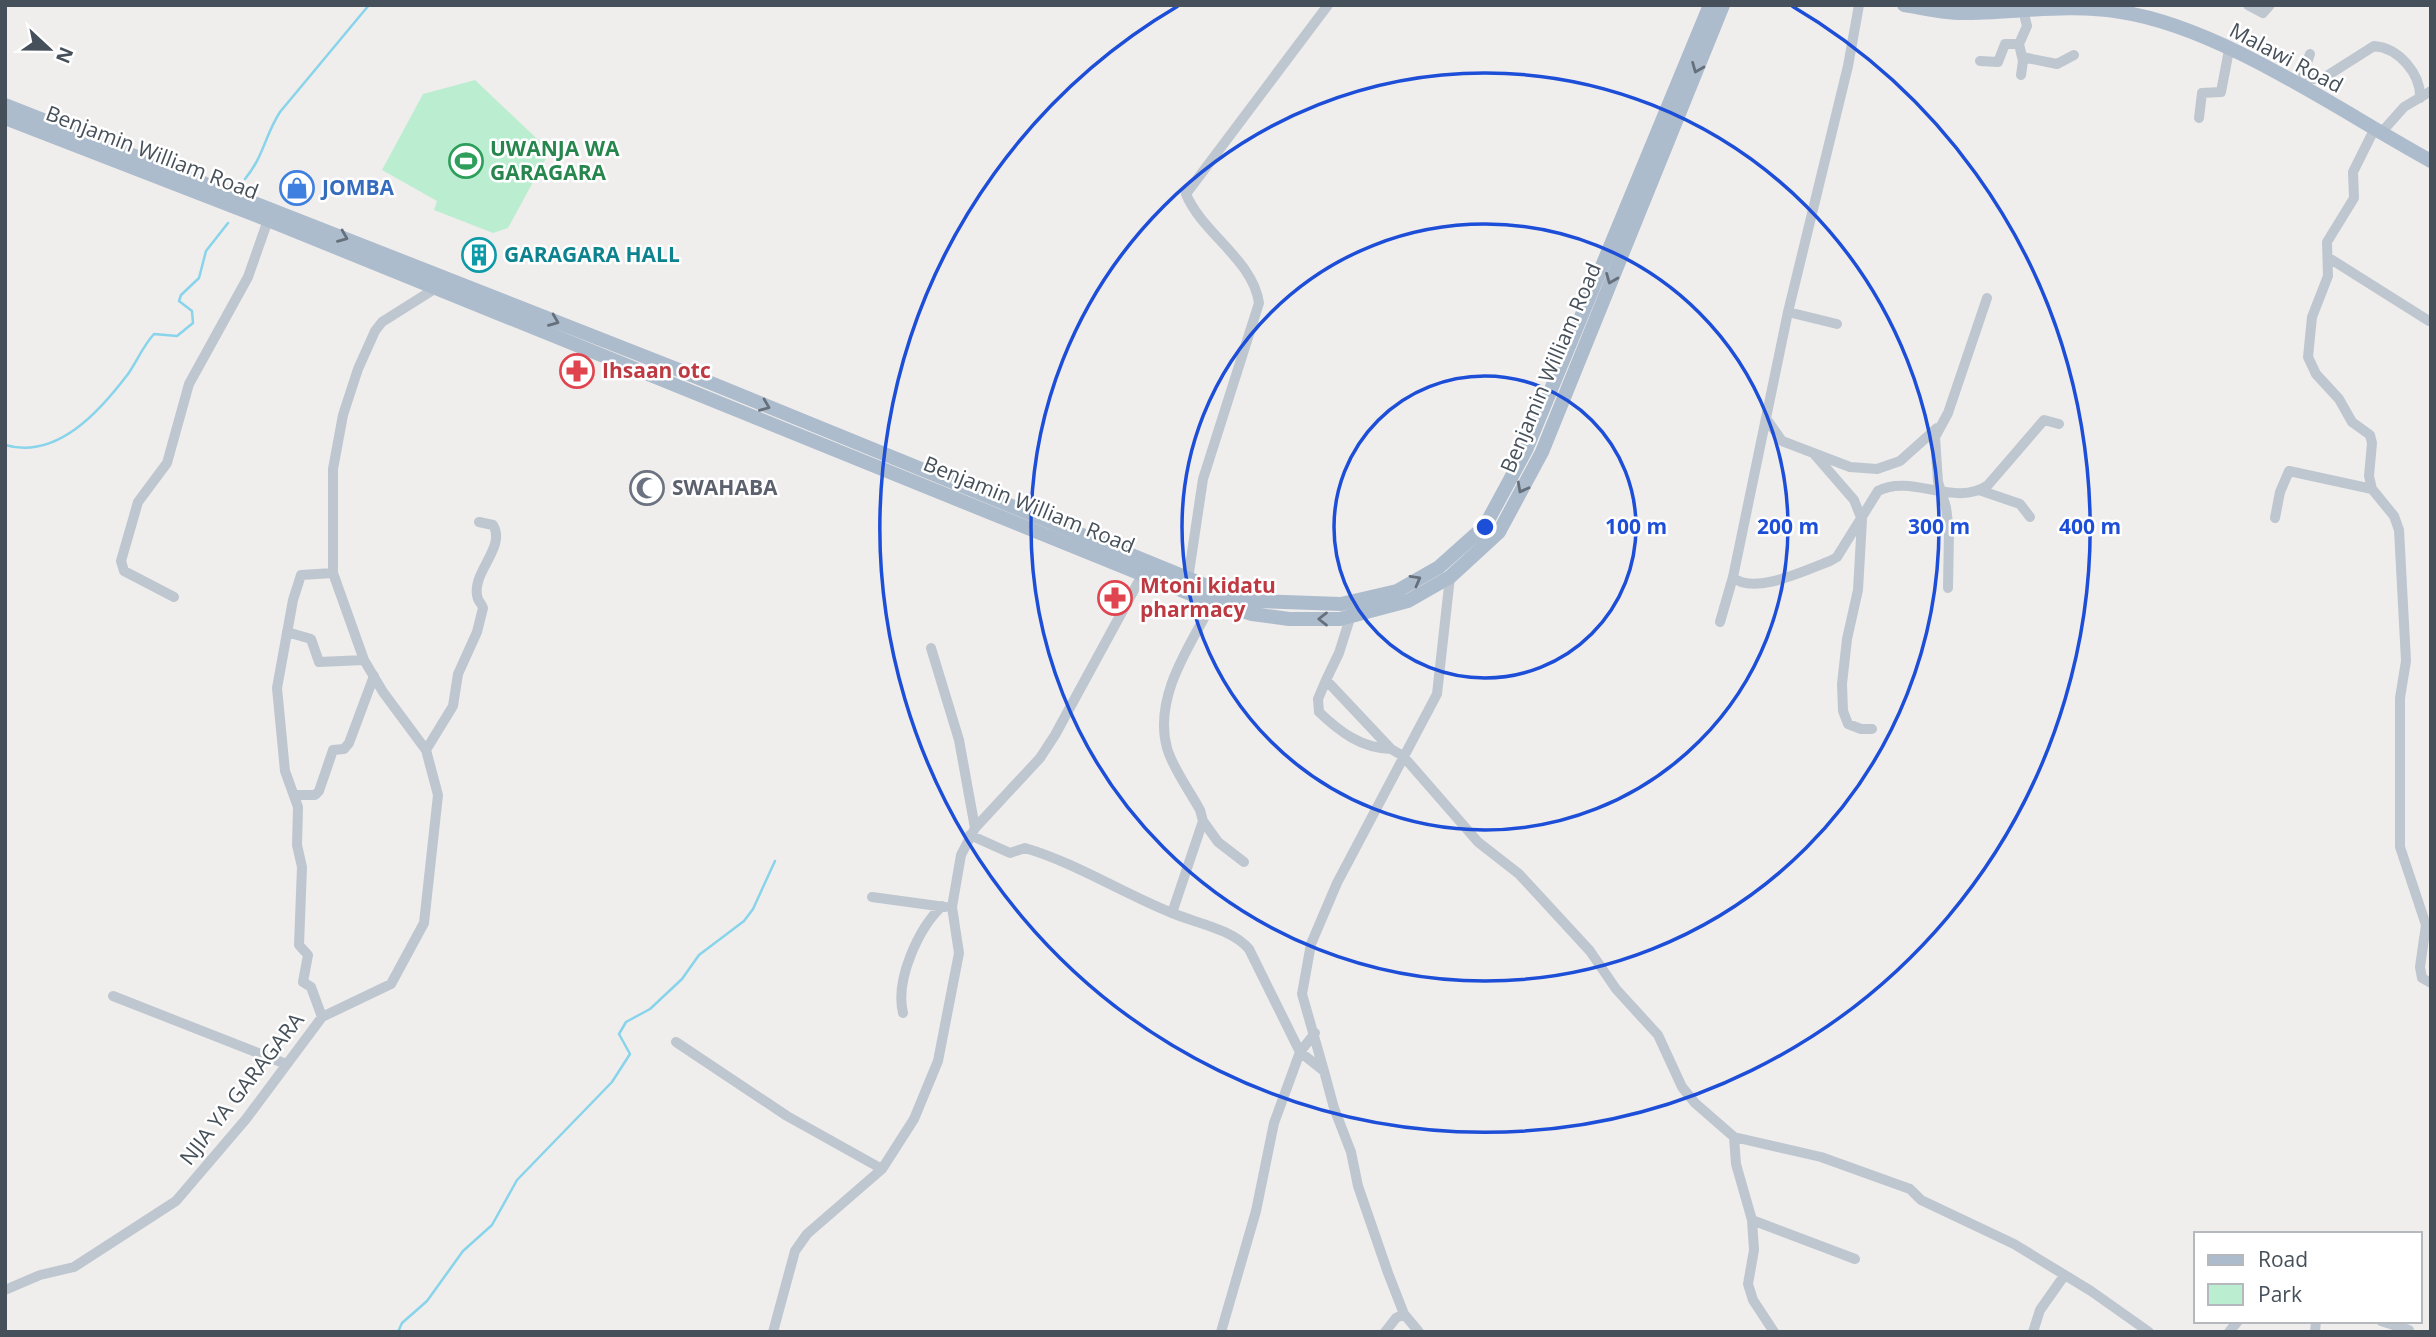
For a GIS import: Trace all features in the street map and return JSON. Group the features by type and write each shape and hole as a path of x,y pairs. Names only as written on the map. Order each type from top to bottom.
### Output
{"main road":[{"name":"Benjamin William Road","path":"5,118 1146,568 1257,601 1352,609 1397,591 1439,567 1485,526 1526,450 1710,5"},
{"name":"Benjamin William Road","path":"5,105 469,286 1146,568 1213,602 1252,614 1289,619 1408,601 1450,577 1499,532 1542,452 1723,5"},
{"name":"Malawi Road","path":"1904,5 1961,13 2123,8 2176,26 2229,50 2431,162"}],"street":[{"path":"1188,579 1203,479 1259,303 1252,282 1195,212 1186,194 1328,5"},
{"path":"1720,622 1733,577 1768,421 1788,312 1848,66 1859,5"},
{"path":"2248,5 2260,13 2270,5"},
{"path":"2021,75 2022,57 2019,44 2027,27 2024,10"},
{"path":"1980,61 1998,62 2005,44 2019,44"},
{"path":"2310,54 2303,74 2314,80 2322,79 2374,46 2380,47 2413,69 2420,98"},
{"path":"2199,118 2202,93 2221,92 2229,50"},
{"path":"2022,57 2057,64 2074,55"},
{"path":"2431,91 2404,107 2377,132 2353,172 2354,198 2329,236 2328,275 2312,317 2308,357 2316,374 2339,398 2352,422 2370,435 2372,443 2369,476 2372,489 2394,516 2399,530 2406,661 2400,698 2400,847 2427,925 2420,967 2422,978 2431,983"},
{"path":"174,597 124,571 121,561 138,502 167,463 189,384 248,277 268,220"},
{"path":"2329,258 2429,321"},
{"name":"NJIA YA GARAGARA","path":"5,1290 40,1275 74,1267 176,1201 246,1119 322,1017 391,984 424,923 438,795 426,750 364,660 333,573 332,469 343,415 358,369 379,325 436,288"},
{"path":"1768,421 1782,441 1815,455 1850,467 1890,467 1937,428 1948,413 1987,298"},
{"path":"1788,312 1837,324"},
{"path":"1979,491 1988,485 2044,420 2059,424"},
{"path":"1937,428 1934,448 1949,531 1948,589"},
{"path":"1815,455 1854,500 1861,515 1858,590 1847,639 1841,696 1848,724 1872,729"},
{"path":"2275,518 2280,492 2289,471 2372,489"},
{"path":"1733,577 1745,585 1760,585 1830,561 1837,556 1872,497 1884,488 1941,492 1979,491 2020,504 2030,517"},
{"path":"426,750 451,710 458,674 477,632 483,608 478,601 478,579 489,560 496,531 493,525 480,522"},
{"path":"773,1332 795,1251 807,1234 882,1168 914,1119 938,1061 959,953 947,907 961,855 973,831 1040,758 1055,735 1146,568"},
{"path":"322,1017 311,987 303,979 308,955 299,945 302,867 298,845 298,807 285,771 285,742 278,715 277,688 301,575 333,573"},
{"path":"1419,1332 1404,1314 1358,1186 1351,1152 1334,1108 1320,1049 1302,995 1311,944 1337,883 1439,686 1450,577"},
{"path":"1213,602 1184,657 1163,710 1168,750 1200,810 1203,821 1218,842 1244,862"},
{"path":"1352,609 1318,699 1319,712 1348,737 1378,748 1391,749"},
{"path":"287,632 311,639 319,662 364,660"},
{"path":"931,648 958,740 973,831 1010,853 1027,849 1243,942 1304,1056 1324,1071"},
{"path":"294,795 315,795 319,791 333,750 344,748 349,743 374,676"},
{"path":"1326,680 1391,749 1403,756 1478,842 1519,874 1590,951 1616,989 1658,1035 1682,1087 1695,1103 1734,1137 1798,1151 1892,1181 1960,1220 2014,1244 2091,1291 2149,1332"},
{"path":"1172,913 1203,821"},
{"path":"872,897 947,907"},
{"path":"903,1013 901,989 911,962 927,924 947,907"},
{"path":"113,996 286,1064"},
{"path":"1221,1332 1256,1210 1274,1123 1315,1033"},
{"path":"676,1042 787,1116 882,1168"},
{"path":"1304,1056 1320,1049"},
{"path":"1734,1137 1736,1164 1752,1220 1754,1250 1748,1284 1753,1300 1774,1332"},
{"path":"1752,1220 1855,1259"},
{"path":"2033,1332 2040,1310 2064,1276"},
{"path":"1385,1332 1396,1318 1404,1314"},
{"path":"2387,1323 2409,1330"}],"green space":[{"name":"UWANJA WA GARAGARA","path":"475,80 550,151 508,228 493,233 434,210 437,201 382,170 423,94"}],"waterway":[{"path":"245,179 280,112 369,5"},
{"path":"5,445 24,448 42,445 76,429 117,388 154,334 177,336 193,323 192,311 179,301 181,295 199,278 206,251 228,223"},
{"path":"398,1332 402,1323 427,1301 463,1251 492,1225 517,1180 612,1082 630,1054 619,1034 626,1022 650,1009 682,979 699,955 744,921 753,909 775,861"}],"place":[{"name":"UWANJA WA GARAGARA","path":"466,161"},
{"name":"JOMBA","path":"297,188"},
{"name":"GARAGARA HALL","path":"479,255"},
{"name":"Ihsaan otc","path":"577,371"},
{"name":"SWAHABA","path":"647,488"},
{"name":"Mtoni kidatu pharmacy","path":"1115,598"}]}
